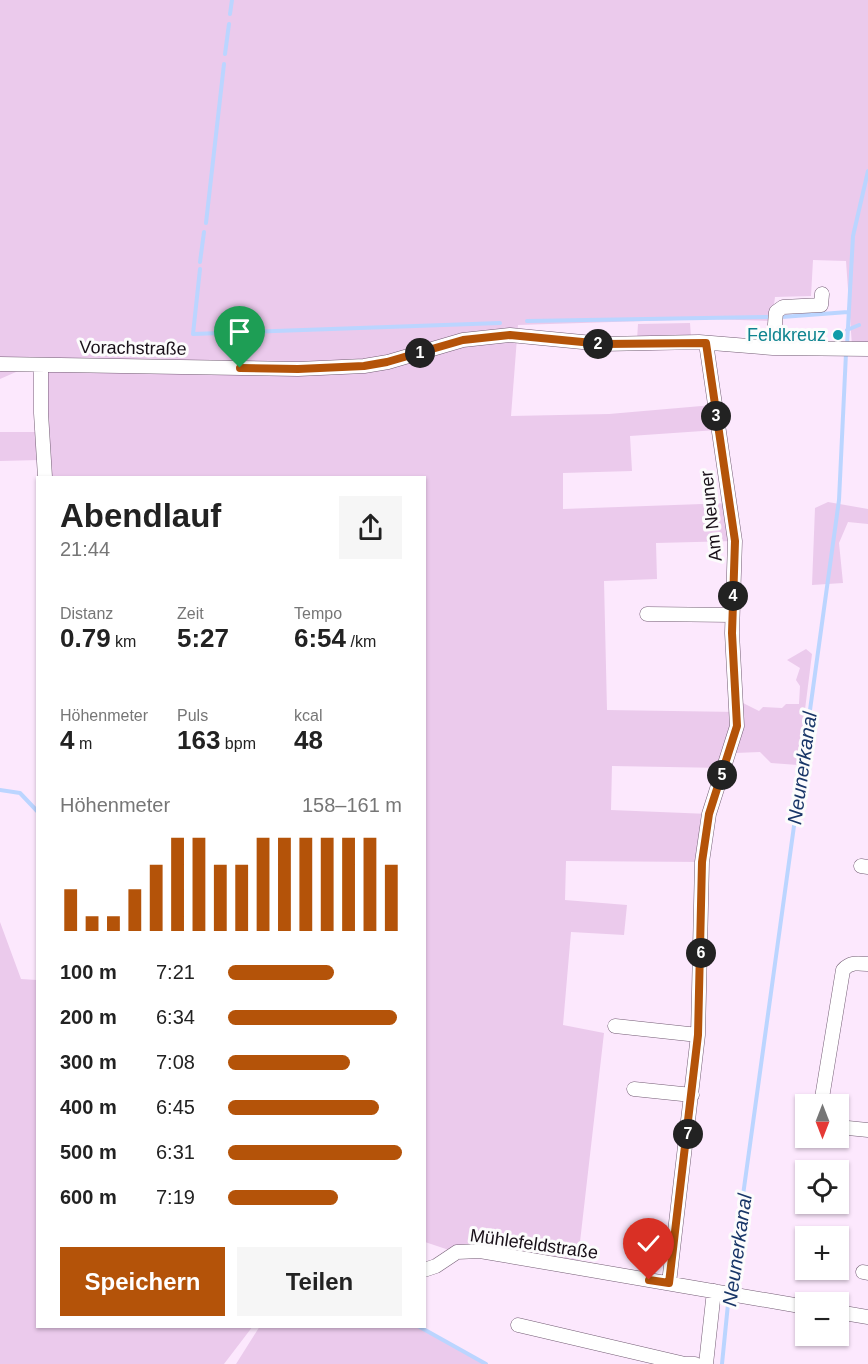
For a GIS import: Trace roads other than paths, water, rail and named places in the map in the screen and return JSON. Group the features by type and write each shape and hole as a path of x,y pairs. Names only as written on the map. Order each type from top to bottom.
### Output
{"street":[{"path":"773,348 778,309 822,305 822,294"},
{"name":"Vorachstraße","path":"0,364 335,368 387,362 463,340 510,335 603,344 706,343 773,348 864,349"},
{"name":"Am Neuner","path":"669,1283 698,1035 702,862 709,814 737,726 732,615 735,541 706,343"},
{"path":"41,365 45,476"},
{"path":"647,614 732,615"},
{"path":"823,1094 843,970 854,963 868,964"},
{"path":"615,1026 698,1035"},
{"path":"634,1089 692,1095"},
{"path":"849,1127 868,1130"},
{"name":"Mühlefeldstraße","path":"426,1269 436,1266 457,1252 480,1251 795,1305"},
{"path":"706,1364 716,1292"},
{"path":"849,1314 868,1317"},
{"path":"518,1325 686,1364 695,1364"},
{"path":"630,1358 654,1364"}],"waterway":[{"path":"230,14 232,0"},
{"path":"225,54 229,24"},
{"path":"206,223 224,64"},
{"name":"Neunerkanal","path":"847,346 853,236 868,171"},
{"path":"200,262 204,232"},
{"path":"200,269 193,334 500,323"},
{"path":"782,317 848,312"},
{"path":"527,321 768,317"},
{"path":"847,330 859,325"},
{"name":"Neunerkanal","path":"722,1364 728,1304 839,500 846,353"},
{"path":"0,790 20,793 36,810"},
{"path":"422,1328 486,1364"}],"place":[{"name":"Feldkreuz","path":"838,335"}]}
